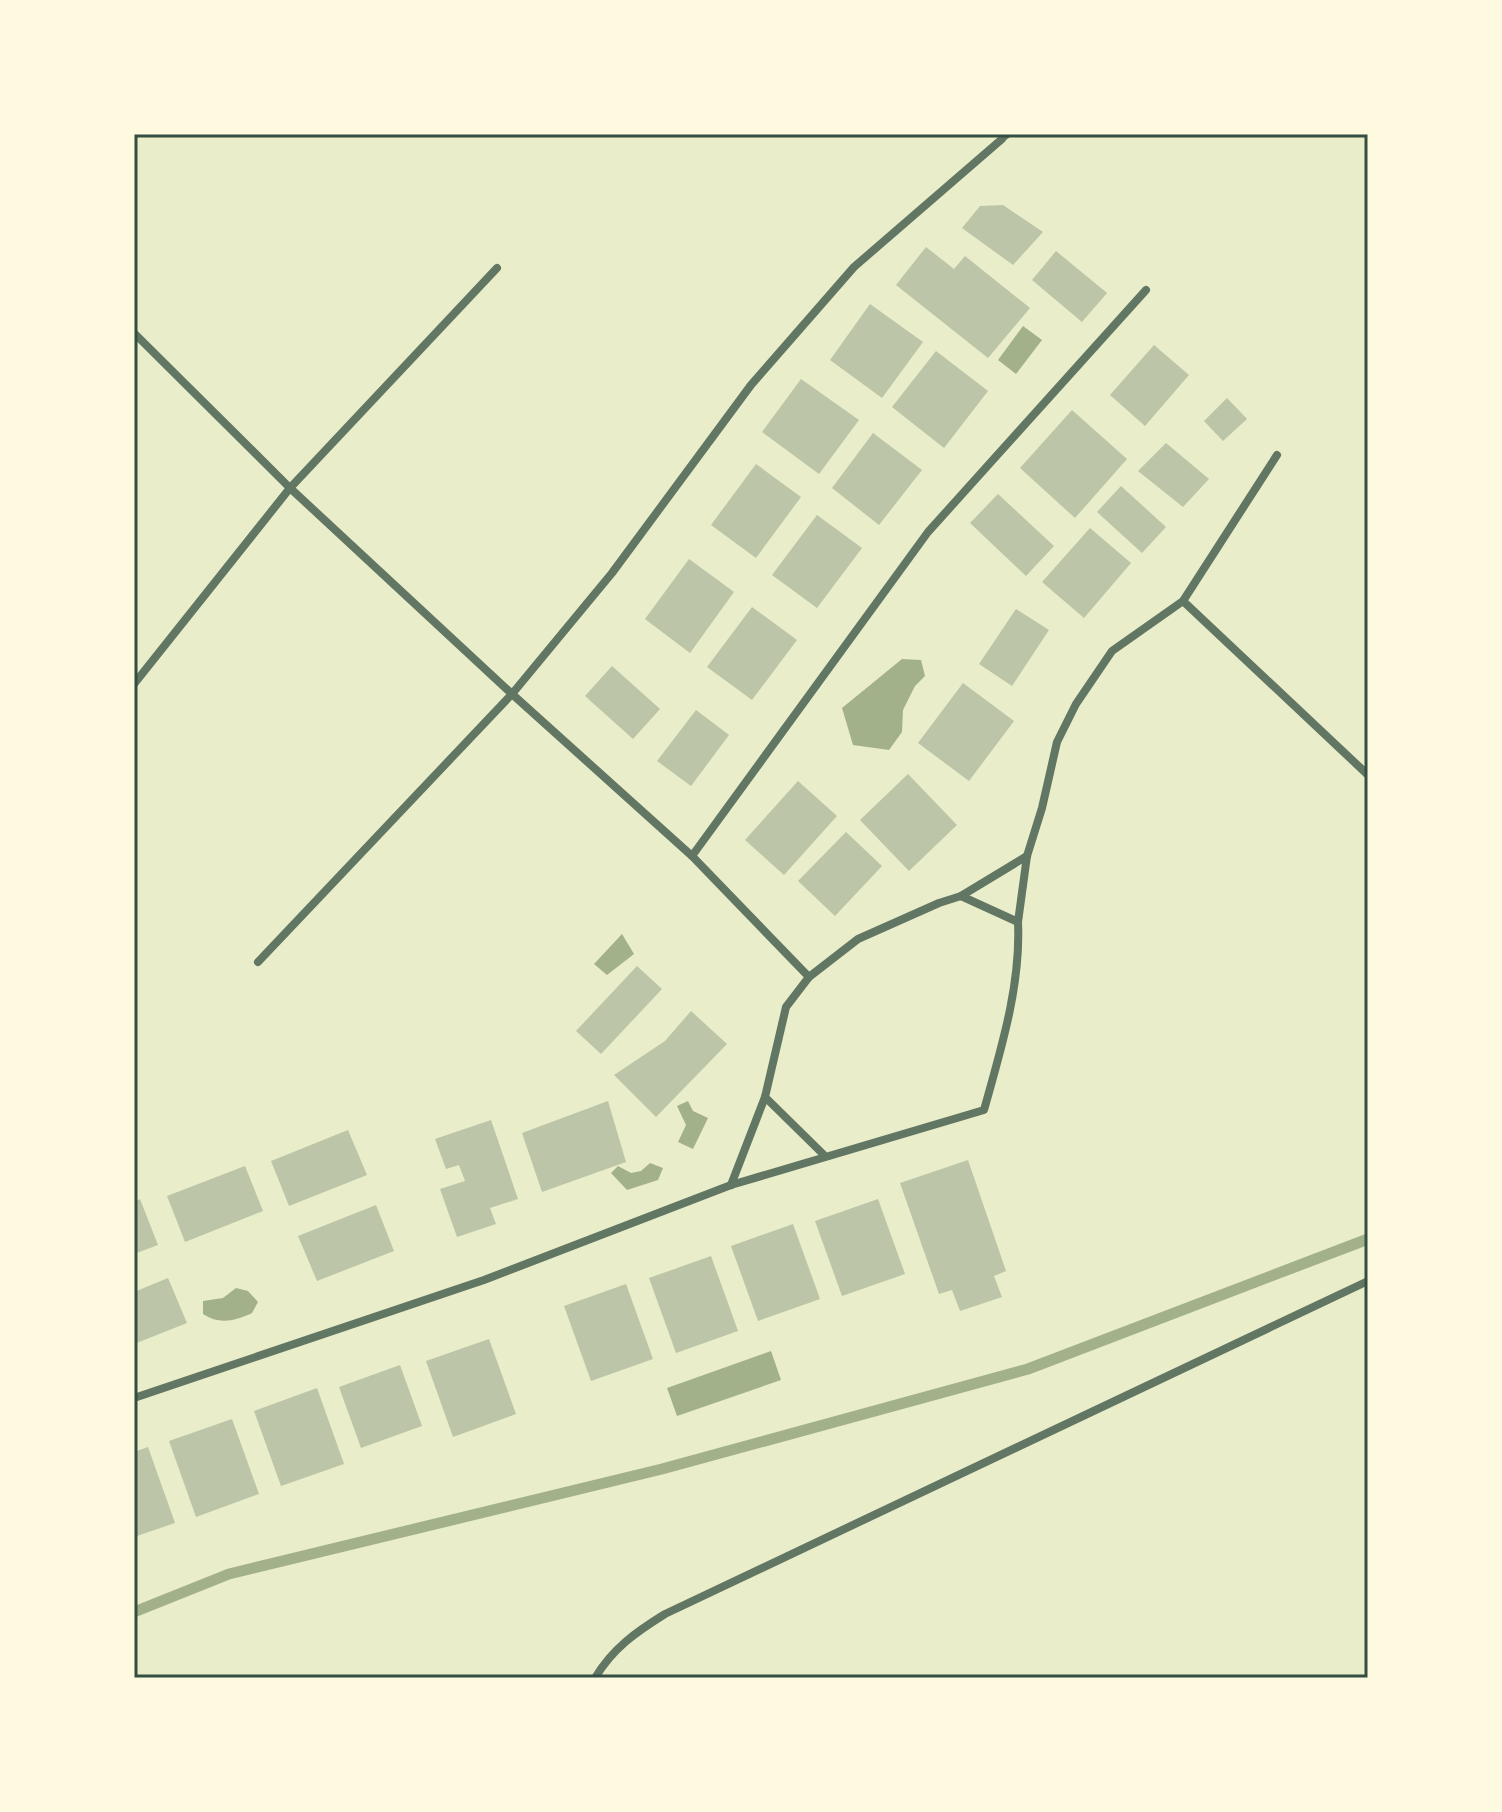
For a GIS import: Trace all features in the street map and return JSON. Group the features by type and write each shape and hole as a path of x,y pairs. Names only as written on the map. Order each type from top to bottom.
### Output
{"street":[{"path":"258,962 512,694 612,573 751,385 854,267 1006,137"},
{"path":"134,684 290,488 497,268"},
{"path":"692,856 928,532 1146,290"},
{"path":"134,333 290,488 692,856 809,977"},
{"path":"134,1398 484,1280 731,1185 984,1110 1003,1044 1019,953 1018,922 1027,856 1057,742 1076,704 1112,651 1183,601 1277,455"},
{"path":"1183,601 1368,775"},
{"path":"731,1185 765,1097 786,1007 809,977 858,939 961,896 1027,856"},
{"path":"961,896 1018,922"},
{"path":"765,1097 825,1156"},
{"path":"595,1678 605,1660 629,1636 665,1614 1368,1281"}],"shaded area":[{"path":"1023,326 1042,340 1016,374 998,360"},
{"path":"902,659 921,660 925,676 915,686 903,710 902,732 889,750 853,745 842,708"},
{"path":"622,934 634,954 607,975 594,964"},
{"path":"688,1101 693,1111 708,1118 693,1149 678,1142 686,1125 677,1106"},
{"path":"650,1163 663,1168 658,1180 627,1190 611,1173 618,1166 631,1173 641,1171"},
{"path":"236,1288 248,1291 258,1302 252,1313 227,1321 203,1314 203,1301 223,1298"},
{"path":"771,1351 781,1380 677,1416 667,1388"}],"building":[{"path":"1003,205 1043,232 1013,265 962,228 980,206"},
{"path":"926,247 954,269 965,256 1030,308 988,358 896,285"},
{"path":"1056,251 1107,293 1082,322 1032,280"},
{"path":"870,304 923,342 882,398 830,360"},
{"path":"1154,345 1189,375 1145,426 1110,395"},
{"path":"936,351 988,391 944,448 892,407"},
{"path":"801,379 859,420 819,474 762,432"},
{"path":"1227,398 1247,419 1223,441 1204,421"},
{"path":"1072,410 1127,459 1075,518 1020,468"},
{"path":"873,433 922,470 879,525 832,488"},
{"path":"1166,443 1209,479 1183,507 1138,471"},
{"path":"756,464 801,497 756,558 711,525"},
{"path":"1121,486 1166,527 1142,553 1097,512"},
{"path":"998,494 1054,546 1026,576 970,523"},
{"path":"817,515 862,548 817,608 772,575"},
{"path":"1090,528 1131,563 1084,618 1042,582"},
{"path":"689,559 734,592 690,653 645,619"},
{"path":"752,607 797,640 752,700 707,667"},
{"path":"1016,609 1049,630 1012,686 979,664"},
{"path":"612,666 660,709 633,739 585,696"},
{"path":"963,683 1014,721 969,781 918,743"},
{"path":"696,710 729,735 691,786 657,761"},
{"path":"908,774 957,825 909,871 860,820"},
{"path":"798,781 837,816 784,875 745,840"},
{"path":"846,832 882,866 835,916 798,881"},
{"path":"637,966 662,989 601,1054 576,1031"},
{"path":"691,1011 727,1044 656,1117 614,1075 665,1041"},
{"path":"608,1101 626,1162 542,1192 522,1133"},
{"path":"491,1120 518,1199 490,1208 496,1224 457,1237 440,1189 465,1181 459,1165 446,1169 435,1139"},
{"path":"348,1130 367,1175 289,1206 271,1161"},
{"path":"968,1160 1006,1271 994,1276 1002,1297 960,1311 952,1290 939,1294 900,1183"},
{"path":"245,1166 263,1211 185,1242 167,1196"},
{"path":"140,1199 158,1245 134,1254 134,1202"},
{"path":"878,1199 905,1274 842,1296 815,1221"},
{"path":"376,1205 394,1251 317,1281 298,1236"},
{"path":"793,1224 820,1299 758,1321 731,1246"},
{"path":"711,1256 738,1331 676,1353 649,1278"},
{"path":"168,1278 187,1323 134,1344 134,1292"},
{"path":"626,1284 653,1359 591,1381 564,1306"},
{"path":"489,1339 516,1414 453,1437 426,1361"},
{"path":"400,1365 422,1426 361,1448 339,1387"},
{"path":"317,1388 344,1464 281,1486 254,1411"},
{"path":"232,1419 259,1494 196,1517 169,1441"},
{"path":"148,1447 175,1523 134,1537 134,1452"}],"waterway":[{"path":"134,1612 229,1574 662,1469 1028,1369 1368,1239"}]}
